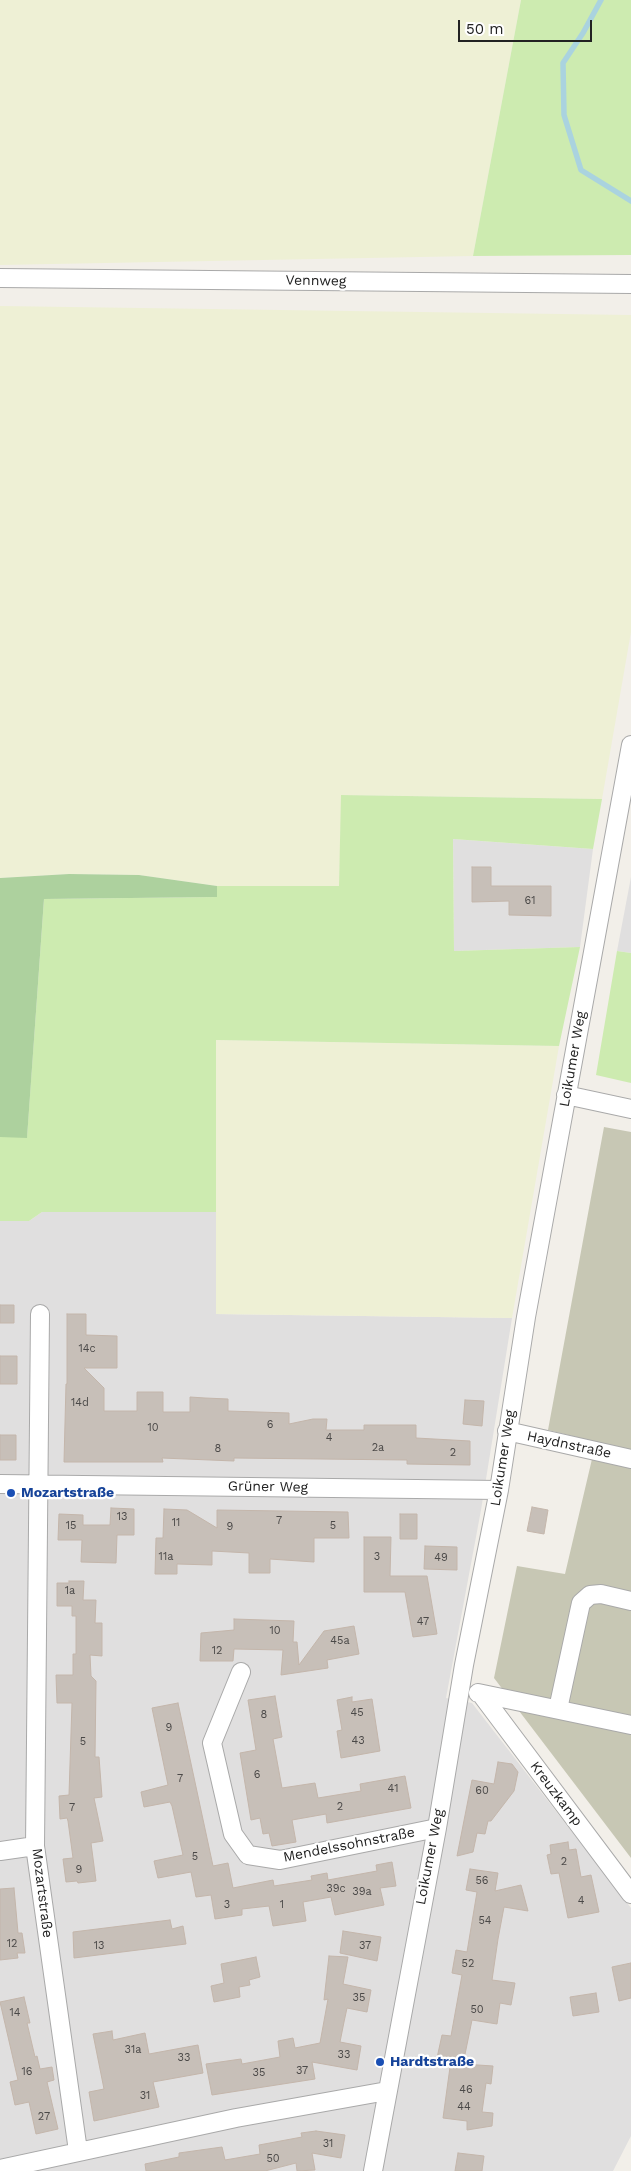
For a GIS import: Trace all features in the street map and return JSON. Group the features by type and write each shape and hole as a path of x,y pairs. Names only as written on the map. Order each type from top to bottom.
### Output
{"street":[{"name":"Vennweg","path":"0,278 631,284"},
{"name":"Loikumer Weg","path":"373,2171 437,1828 460,1689 499,1490 507,1431 566,1095 631,745"},
{"path":"566,1095 631,1108"},
{"path":"38,1484 40,1314"},
{"name":"Haydnstraße","path":"507,1431 631,1459"},
{"name":"Grüner Weg","path":"0,1484 499,1490"},
{"name":"Mozartstraße","path":"38,1484 35,1846 78,2151"},
{"path":"558,1709 581,1603 590,1595 601,1594 631,1601"},
{"name":"Mendelssohnstraße","path":"241,1672 212,1743 233,1834 248,1856 280,1860 437,1828"},
{"path":"460,1689 631,1725"},
{"name":"Kreuzkamp","path":"481,1694 631,1894"},
{"path":"0,1851 35,1846"},
{"path":"10,2168 78,2151 236,2118 388,2091"}],"shaded area":[{"path":"0,0 521,0 473,256 0,265"},
{"path":"0,306 631,315 631,632 602,799 342,795 339,886 217,886 139,875 69,874 0,878"},
{"path":"453,839 593,849 580,947 454,951"},
{"path":"631,877 631,953 617,951"},
{"path":"216,1040 559,1046 512,1318 216,1314"},
{"path":"604,1127 631,1132 631,1858 494,1678 517,1566 565,1574 596,1442 548,1430"},
{"path":"42,1212 216,1212 217,1314 512,1318 481,1510 446,1698 472,1703 631,1908 631,2136 613,2171 0,2171 0,1221 29,1221"}],"green space":[{"path":"521,0 631,0 631,255 473,256"},
{"path":"341,795 602,799 593,849 453,839 454,951 580,947 559,1046 216,1040 216,1212 42,1212 29,1221 0,1221 0,1137 27,1137 44,899 217,897 217,886 339,886"},
{"path":"69,874 139,875 217,886 217,897 44,899 27,1138 0,1137 0,878"},
{"path":"617,951 631,953 631,1083 596,1075"}],"building":[{"path":"472,867 491,867 491,886 551,886 551,916 509,915 509,901 472,902"},
{"path":"0,1305 14,1305 14,1323 0,1323"},
{"path":"67,1314 86,1314 86,1335 117,1336 117,1368 84,1368 104,1388 104,1411 137,1411 137,1392 163,1392 163,1412 190,1412 190,1397 228,1399 228,1411 289,1413 289,1424 313,1419 327,1419 326,1430 364,1430 364,1425 416,1425 416,1438 470,1441 470,1465 407,1464 407,1460 234,1458 234,1461 162,1458 163,1462 64,1462"},
{"path":"0,1356 17,1356 17,1384 0,1384"},
{"path":"465,1400 484,1401 482,1426 463,1424"},
{"path":"0,1435 16,1435 16,1460 0,1460"},
{"path":"532,1507 548,1510 544,1534 527,1531"},
{"path":"111,1508 134,1509 134,1535 117,1535 116,1563 81,1562 82,1540 58,1540 59,1514 83,1515 83,1525 110,1525"},
{"path":"164,1509 187,1510 217,1528 217,1510 348,1512 349,1538 314,1538 314,1562 270,1559 270,1573 249,1573 249,1553 212,1551 212,1565 177,1564 177,1574 155,1574 156,1538 163,1538"},
{"path":"400,1514 417,1514 417,1539 400,1539"},
{"path":"364,1537 391,1537 390,1576 427,1576 437,1634 413,1637 405,1592 364,1592"},
{"path":"425,1546 457,1547 457,1570 424,1569"},
{"path":"69,1581 84,1581 83,1600 96,1600 95,1623 102,1623 102,1656 90,1655 91,1676 96,1681 95,1757 99,1757 102,1797 94,1798 103,1841 91,1843 96,1881 78,1883 77,1881 66,1882 63,1859 73,1858 67,1818 60,1819 59,1796 69,1795 72,1703 57,1703 56,1675 73,1675 73,1654 76,1654 76,1616 72,1616 72,1606 57,1606 57,1583 69,1583"},
{"path":"234,1619 294,1621 293,1642 297,1642 299,1665 324,1631 354,1626 359,1654 327,1660 328,1668 281,1675 283,1650 234,1649 233,1661 200,1661 201,1633 234,1630"},
{"path":"275,1696 282,1737 273,1739 282,1788 315,1783 318,1798 361,1791 360,1784 405,1776 411,1808 327,1823 326,1814 292,1820 296,1842 272,1846 269,1833 263,1834 260,1818 251,1820 240,1753 256,1750 248,1700"},
{"path":"352,1697 352,1702 372,1699 380,1751 341,1758 337,1731 342,1730 337,1700"},
{"path":"178,1703 213,1866 228,1863 233,1888 273,1880 274,1886 312,1880 311,1876 327,1873 328,1880 377,1871 376,1865 392,1862 396,1886 380,1888 384,1905 335,1915 331,1897 303,1902 306,1921 273,1926 269,1906 242,1909 242,1915 215,1919 211,1895 196,1897 191,1872 158,1878 154,1861 183,1855 170,1802 144,1807 141,1792 168,1785 152,1708"},
{"path":"498,1762 512,1764 518,1772 514,1791 491,1821 488,1821 485,1834 477,1833 473,1852 457,1856 472,1780 494,1784"},
{"path":"568,1842 569,1850 576,1849 581,1877 591,1875 599,1912 568,1918 559,1873 551,1874 547,1855 551,1854 550,1845"},
{"path":"470,1869 498,1873 495,1891 521,1885 528,1911 504,1907 498,1939 492,1980 515,1983 511,2005 500,2003 497,2024 472,2020 463,2064 493,2066 491,2084 486,2083 482,2112 493,2113 492,2126 467,2130 467,2121 443,2118 451,2060 437,2058 442,2035 451,2036 462,1975 452,1973 456,1950 467,1952 477,1892 466,1890"},
{"path":"14,1888 18,1933 22,1933 25,1953 17,1953 18,1958 0,1960 0,1889"},
{"path":"170,1920 172,1929 183,1926 186,1944 74,1958 73,1932"},
{"path":"343,1931 381,1937 377,1961 340,1953"},
{"path":"329,1956 348,1957 343,1984 371,1990 367,2012 347,2008 340,2042 361,2046 357,2070 312,2062 315,2079 212,2095 206,2064 241,2059 242,2064 280,2057 278,2041 293,2038 295,2048 320,2043 328,1999 324,2000"},
{"path":"256,1957 260,1977 249,1980 250,1985 239,1987 240,1997 214,2002 211,1986 224,1983 221,1964"},
{"path":"631,1963 631,1998 619,2001 612,1967"},
{"path":"596,1993 599,2012 573,2016 570,1997"},
{"path":"24,1997 30,2023 27,2023 35,2057 37,2056 40,2069 52,2067 54,2080 47,2082 58,2129 36,2134 29,2102 15,2105 10,2082 18,2080 0,2002"},
{"path":"112,2031 113,2040 145,2033 149,2054 198,2045 203,2073 153,2082 159,2107 94,2121 89,2092 104,2089 93,2034"},
{"path":"316,2131 345,2135 341,2158 312,2153 315,2170 297,2171 296,2163 265,2171 146,2171 145,2164 179,2157 179,2153 222,2147 225,2160 260,2154 259,2145 302,2137 301,2133"},
{"path":"458,2153 484,2156 482,2171 455,2171"}],"waterway":[{"path":"601,0 583,33 563,63 564,115 581,170 631,201"}],"place":[{"name":"Mozartstraße","path":"11,1493"},
{"name":"Hardtstraße","path":"380,2062"}]}
